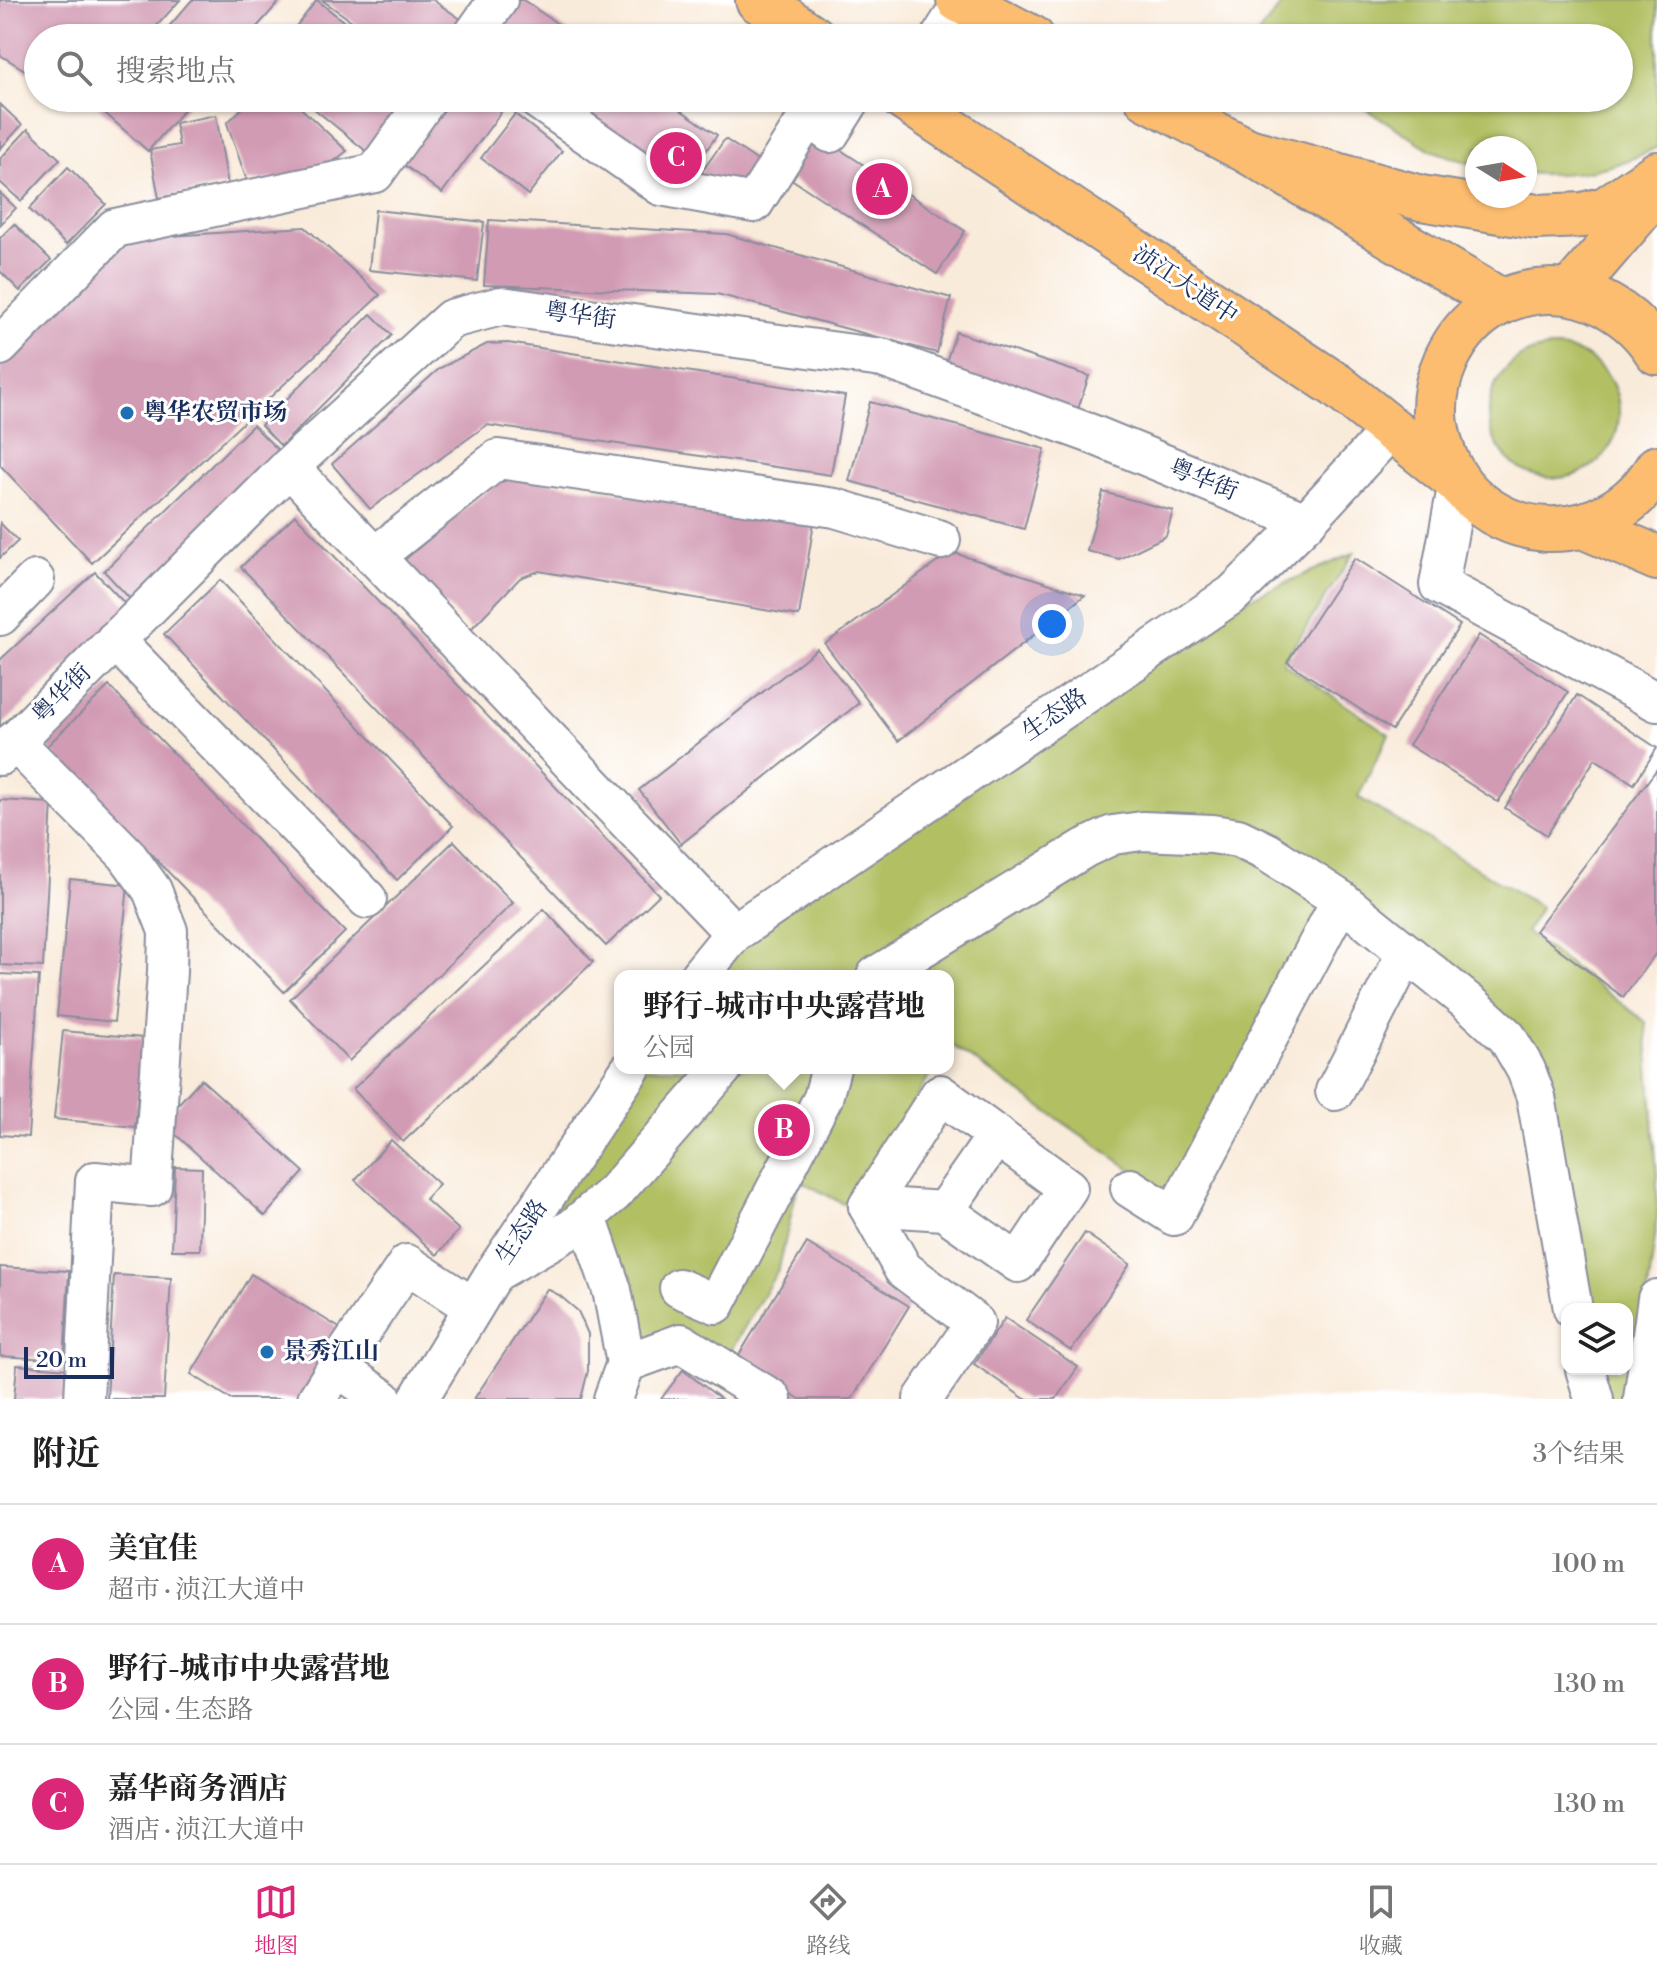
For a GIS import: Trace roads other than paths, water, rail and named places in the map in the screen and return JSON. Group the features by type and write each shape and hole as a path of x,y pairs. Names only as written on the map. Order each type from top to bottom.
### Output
{"main road":[{"path":"758,0 793,24"},
{"path":"957,10 994,24"},
{"name":"浈江大道中","path":"924,112 1336,385 1493,513 1514,523 1537,528 1560,530 1583,526"},
{"path":"1174,112 1248,151 1502,302"},
{"path":"1248,151 1421,198 1537,217 1583,215 1606,209 1657,174"},
{"path":"1570,292 1657,191"},
{"path":"1458,482 1438,440 1435,417 1438,382 1451,349 1482,315 1502,302 1524,294 1570,292 1593,297 1614,307 1633,321 1657,352"},
{"path":"1583,526 1605,518 1625,505 1642,490 1657,468"},
{"path":"1583,526 1657,558"}],"street":[{"path":"481,24 498,0"},
{"path":"0,346 115,228 375,173 418,112"},
{"path":"555,112 661,186 754,203 808,117 830,133 843,112"},
{"name":"粤华街","path":"7,748 289,467 451,319 501,306 882,358 1089,433 1306,522"},
{"name":"生态路","path":"704,970 734,933 1233,594 1306,522 1391,429"},
{"path":"374,557 498,459 835,508 941,540"},
{"path":"289,467 734,933"},
{"path":"1458,482 1439,585 1657,702"},
{"path":"0,616 35,580"},
{"path":"115,640 367,899"},
{"path":"7,748 126,854 152,890 168,931 152,1187 95,1181 84,1399"},
{"path":"886,970 1085,848 1113,835 1142,831 1212,834 1238,838 1267,852 1341,900 1507,1037 1526,1070 1536,1097 1572,1303"},
{"path":"1130,1188 1174,1216 1341,900"},
{"path":"1335,1091 1406,953"},
{"name":"生态路","path":"418,1399 495,1272 627,1074"},
{"path":"495,1272 587,1217 614,1193 718,1074"},
{"path":"679,1288 716,1304 823,1098 829,1074"},
{"path":"940,1094 1068,1188 1018,1263 944,1211 868,1206 940,1094"},
{"path":"944,1211 997,1135"},
{"path":"868,1206 903,1269 975,1323 923,1399"},
{"path":"587,1217 612,1290 626,1363 613,1399"},
{"path":"317,1399 407,1264 473,1307"},
{"path":"1643,1399 1657,1299"},
{"path":"626,1363 681,1343 772,1399"},
{"path":"337,1367 383,1399"},
{"path":"1587,1375 1594,1399"}],"place":[{"name":"嘉华商务酒店","path":"676,158"},
{"name":"美宜佳","path":"882,189"},
{"name":"粤华农贸市场","path":"127,413"},
{"name":"野行-城市中央露营地","path":"784,1130"},
{"name":"景秀江山","path":"267,1352"}]}
